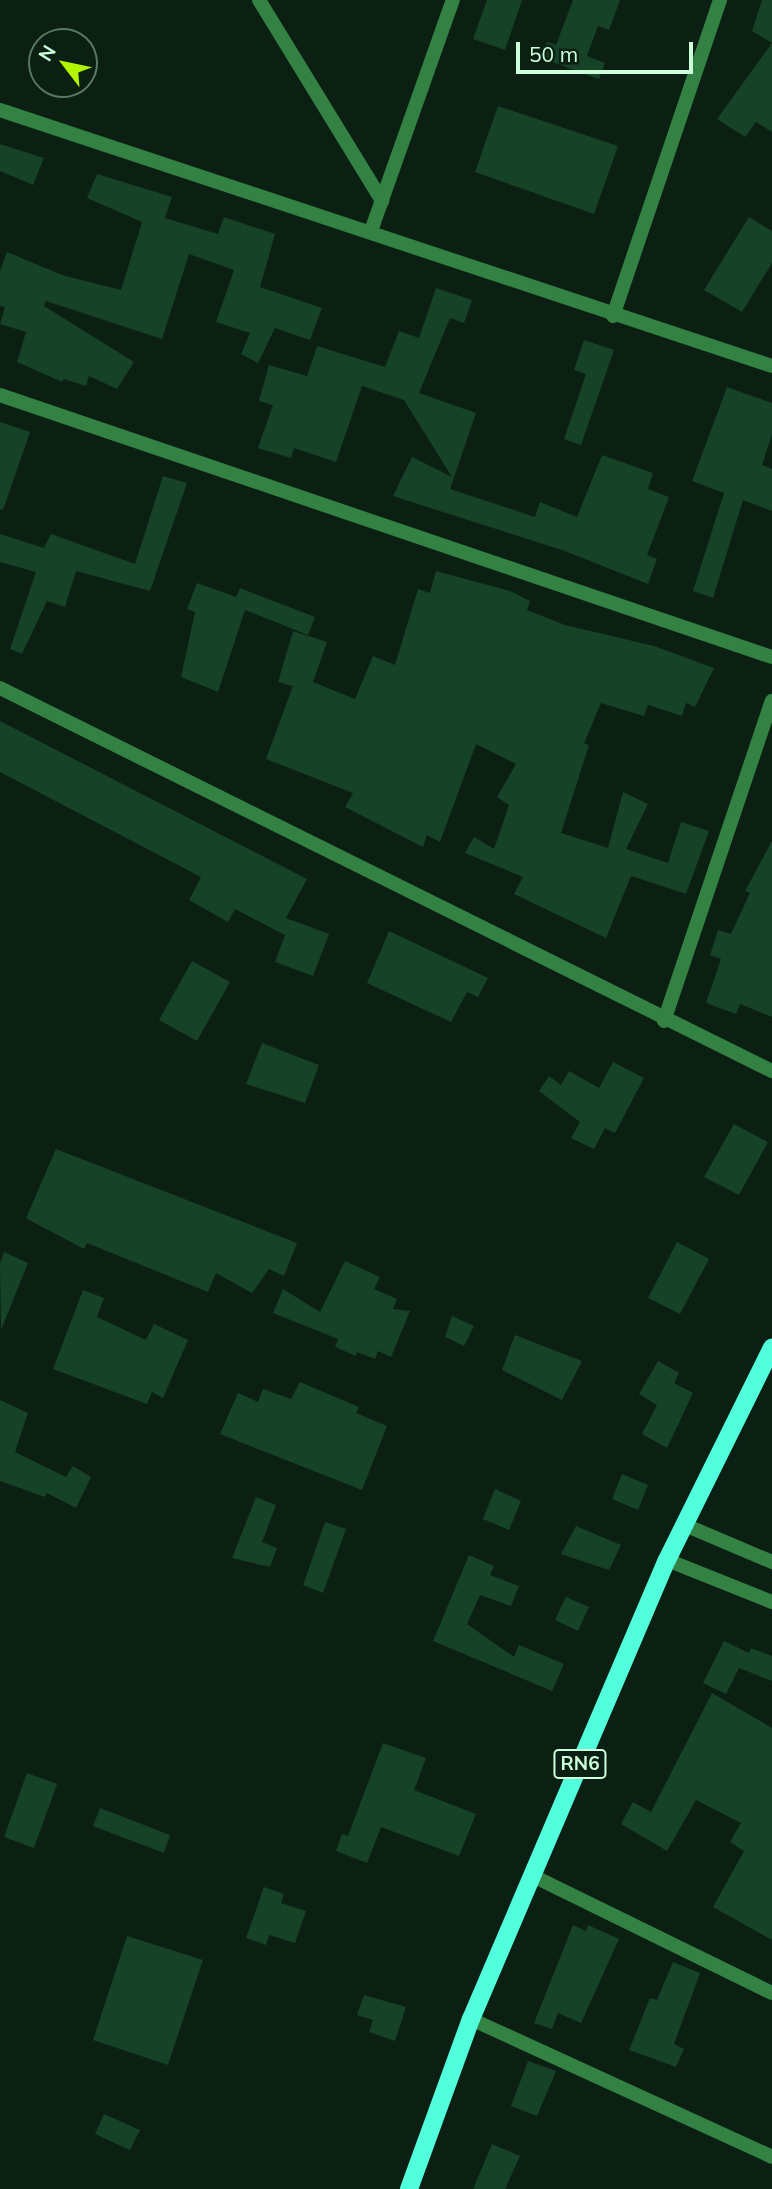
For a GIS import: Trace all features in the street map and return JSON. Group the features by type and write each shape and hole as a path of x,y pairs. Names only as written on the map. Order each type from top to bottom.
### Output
{"main road":[{"name":"RN6","path":"409,2189 471,2020 667,1560 772,1348"}],"street":[{"path":"259,0 382,201"},
{"path":"371,231 453,0"},
{"path":"613,316 720,0"},
{"path":"0,110 371,231 613,316 772,366"},
{"path":"0,395 772,657"},
{"path":"0,688 664,1021 772,1071"},
{"path":"664,1021 770,708"},
{"path":"685,1525 772,1562"},
{"path":"667,1560 772,1602"},
{"path":"533,1876 772,1993"},
{"path":"471,2020 772,2157"}],"building":[{"path":"487,0 522,0 505,50 473,39"},
{"path":"573,0 620,0 609,30 598,26 587,56 605,63 599,79 541,58 547,42 556,45"},
{"path":"762,0 772,0 772,43 752,31"},
{"path":"772,43 772,132 756,122 745,137 717,119"},
{"path":"498,106 618,146 594,214 475,172"},
{"path":"0,144 44,158 33,185 0,171"},
{"path":"97,174 172,197 165,218 218,234 224,217 275,234 260,287 322,308 310,340 275,328 258,363 241,354 250,333 216,322 234,270 189,254 162,339 46,301 44,306 134,362 117,389 89,376 86,386 64,379 62,382 17,362 26,332 0,324 5,307 0,306 0,271 7,252 62,275 121,290 142,222 87,198"},
{"path":"749,217 772,231 772,263 742,312 704,290"},
{"path":"436,288 472,300 464,323 450,318 419,393 476,413 450,489 535,517 540,502 577,517 602,455 653,473 648,489 669,497 647,555 657,559 648,584 565,551 393,496 412,457 452,477 404,400 362,386 336,462 294,448 291,458 258,448 273,405 259,401 269,365 307,376 317,346 385,367 399,331 419,338"},
{"path":"584,340 614,350 581,445 564,439 586,374 574,370"},
{"path":"727,387 772,403 772,434 762,465 772,469 772,511 743,500 713,598 693,591 724,493 692,481"},
{"path":"0,422 30,432 3,510 0,509"},
{"path":"163,476 187,483 150,591 76,571 65,607 47,601 22,654 10,649 36,572 0,562 0,534 44,548 51,534 135,564"},
{"path":"436,571 510,591 530,601 527,610 565,625 654,646 714,668 695,707 686,703 682,716 648,705 644,716 601,703 584,743 589,745 561,833 608,848 623,792 648,804 626,849 668,863 681,822 709,831 686,894 631,876 606,938 514,894 523,877 465,853 474,837 494,849 509,805 497,797 516,764 476,744 440,842 427,835 423,847 345,807 353,793 266,759 293,686 278,682 293,631 327,642 313,682 355,699 373,656 395,665 418,589 430,593"},
{"path":"197,583 236,597 240,588 315,617 308,635 245,610 218,692 181,677 195,612 187,609"},
{"path":"0,721 307,879 286,918 329,934 313,976 275,962 285,935 235,909 228,922 189,900 201,877 0,772"},
{"path":"772,841 772,1017 740,1004 736,1014 706,1003 721,959 710,955 718,930 731,934 750,893 745,891"},
{"path":"389,931 488,978 478,997 467,992 451,1022 367,983"},
{"path":"192,961 230,982 197,1041 159,1020"},
{"path":"262,1043 319,1065 305,1103 246,1084"},
{"path":"613,1062 644,1078 615,1133 605,1128 594,1149 571,1138 580,1122 539,1091 549,1076 561,1085 569,1071 599,1088"},
{"path":"734,1124 768,1142 739,1195 704,1177"},
{"path":"56,1149 297,1243 284,1276 269,1269 252,1293 216,1273 208,1292 87,1243 84,1249 26,1218"},
{"path":"677,1242 709,1259 680,1314 648,1298"},
{"path":"4,1252 28,1263 1,1330 0,1263"},
{"path":"345,1261 380,1277 374,1289 397,1299 393,1309 410,1311 391,1357 378,1351 375,1359 357,1352 356,1356 335,1347 338,1339 273,1313 283,1289 320,1312"},
{"path":"83,1290 104,1298 97,1317 146,1340 154,1324 188,1340 163,1398 152,1392 147,1404 53,1369"},
{"path":"452,1316 474,1326 464,1346 445,1337"},
{"path":"515,1335 582,1361 562,1400 502,1370"},
{"path":"658,1361 679,1373 674,1383 693,1393 667,1448 642,1434 657,1405 639,1394"},
{"path":"300,1382 359,1407 356,1413 387,1426 362,1490 220,1434 238,1393 258,1402 263,1389 291,1399"},
{"path":"0,1400 28,1413 15,1452 66,1477 73,1466 91,1477 76,1508 47,1493 45,1497 0,1481"},
{"path":"622,1474 648,1485 638,1510 612,1499"},
{"path":"495,1489 521,1501 509,1530 483,1519"},
{"path":"256,1497 276,1505 262,1542 277,1548 270,1567 232,1558"},
{"path":"325,1522 346,1529 323,1593 303,1585"},
{"path":"576,1526 621,1545 609,1570 561,1554"},
{"path":"469,1555 494,1566 490,1575 519,1586 511,1606 480,1595 467,1624 514,1657 519,1645 564,1664 552,1691 433,1641"},
{"path":"566,1597 589,1607 578,1631 555,1620"},
{"path":"724,1641 749,1653 751,1648 772,1656 772,1681 739,1668 726,1694 703,1683"},
{"path":"712,1693 772,1728 772,1940 713,1907 744,1851 730,1842 741,1823 696,1800 667,1851 621,1824 633,1802 651,1812"},
{"path":"383,1743 426,1758 414,1790 476,1814 459,1856 381,1827 367,1863 336,1851 342,1834 348,1836"},
{"path":"27,1773 57,1784 34,1848 4,1837"},
{"path":"100,1808 170,1835 164,1853 93,1826"},
{"path":"264,1887 284,1894 281,1903 306,1911 295,1943 269,1935 266,1945 246,1938"},
{"path":"573,1925 586,1931 588,1925 619,1939 581,2023 558,2013 552,2029 534,2023"},
{"path":"127,1936 203,1960 168,2065 93,2040"},
{"path":"673,1962 700,1973 674,2044 684,2049 676,2067 629,2050 650,1998 657,2000"},
{"path":"364,1995 406,2007 395,2041 369,2032 373,2020 357,2015"},
{"path":"528,2061 556,2071 537,2116 511,2106"},
{"path":"104,2114 140,2130 130,2150 95,2134"},
{"path":"492,2144 520,2156 505,2189 473,2189"}]}
